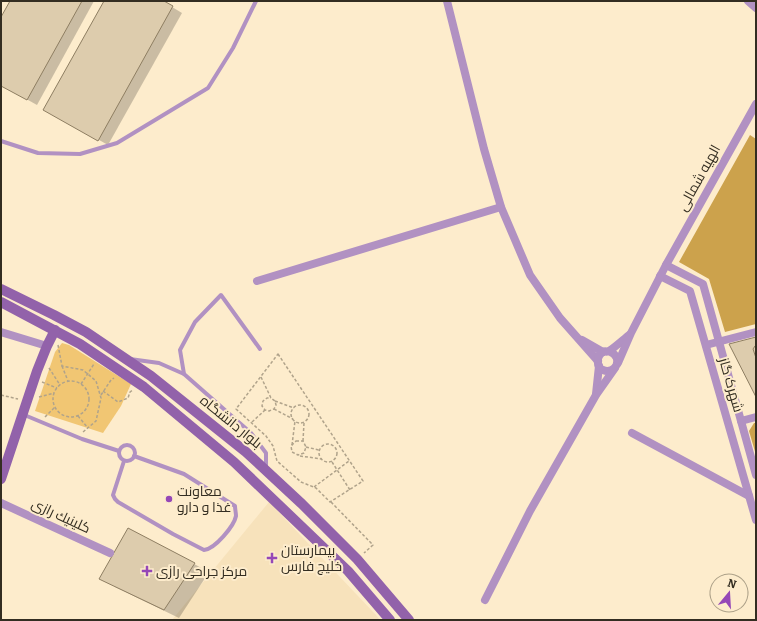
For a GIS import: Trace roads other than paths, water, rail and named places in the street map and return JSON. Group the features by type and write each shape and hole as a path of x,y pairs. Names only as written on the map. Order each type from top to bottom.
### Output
{"main road":[{"name":"بلوار دانشگاه","path":"1,289 86,332 157,381 246,452 302,504 357,559 409,620"},
{"name":"بلوار دانشگاه","path":"1,302 80,344 141,385 234,462 348,571 390,620"},
{"path":"1,479 34,380 55,330"}],"street":[{"path":"447,1 484,149 501,207 530,275 560,318 598,364 604,370 609,371 616,366 617,358 614,353 606,351 578,338"},
{"path":"748,1 756,8"},
{"name":"الهیه شمالی","path":"596,395 616,366 660,276 756,104"},
{"path":"257,281 501,207"},
{"name":"شهرک گاز","path":"666,265 703,284 756,475"},
{"name":"شهرک گاز","path":"660,276 690,291 756,520"},
{"path":"1,332 47,346"},
{"path":"706,346 756,332"},
{"path":"485,600 530,511 596,395 599,355 631,333"},
{"name":"شهرک گاز","path":"741,421 756,417"},
{"path":"632,433 749,496"},
{"name":"كلينيك رازی","path":"1,503 110,553"}],"lane":[{"path":"1,141 38,154 80,154 117,143 208,88 233,48 256,1"},
{"path":"184,374 180,350 195,322 221,295 260,349"},
{"path":"124,358 159,363 184,374 251,433 266,453 266,470"},
{"path":"22,414 77,437 119,451"},
{"path":"123,446 129,446 133,448 135,454 131,460 124,461 120,457 119,451 123,446"},
{"path":"124,461 113,495 118,502 204,550 207,550 213,546 228,531 233,524 236,515 235,506 184,474 134,456"}],"place":[{"name":"معاونت غذا و دارو","path":"169,499"},
{"name":"بیمارستان خلیج فارس","path":"272,558"},
{"name":"مرکز جراحی رازی","path":"147,571"}]}
